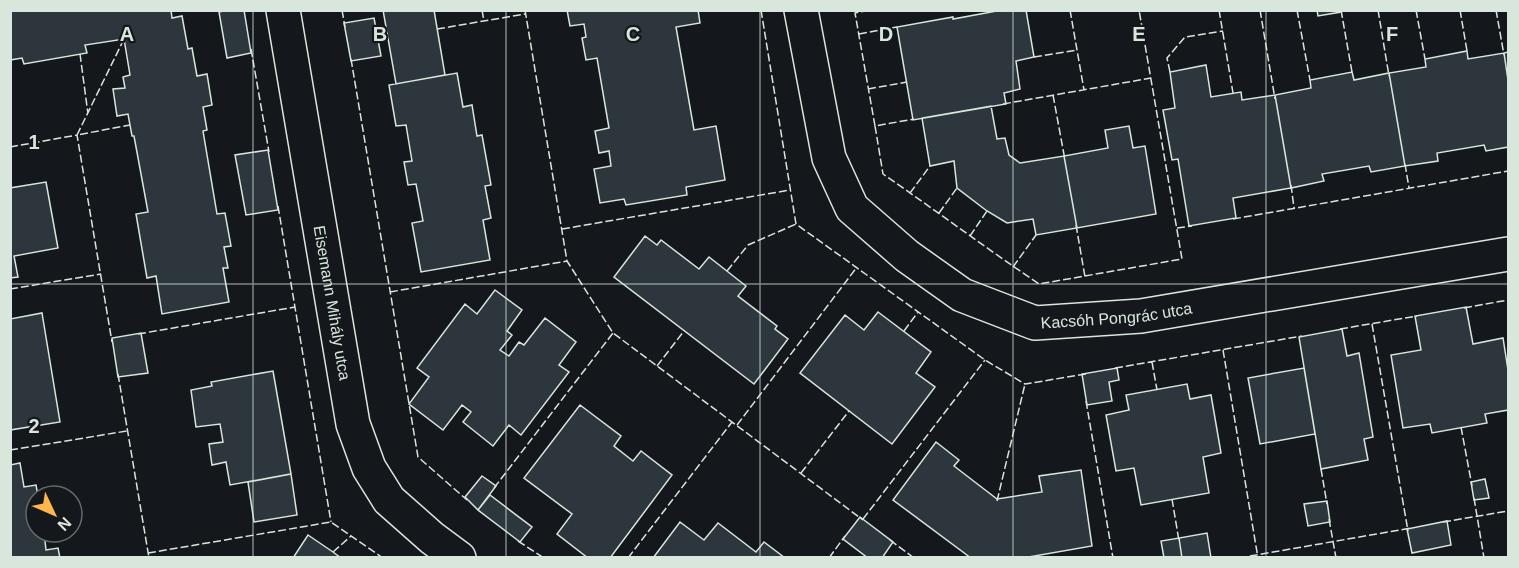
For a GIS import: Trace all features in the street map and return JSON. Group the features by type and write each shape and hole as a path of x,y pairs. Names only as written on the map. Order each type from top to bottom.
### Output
{"street":[{"name":"Eisemann Mihály utca","path":"283,10 353,424 369,468 389,500 432,538 459,558"},
{"name":"Kacsóh Pongrác utca","path":"801,10 829,158 852,208 907,256 962,295 1035,323 1141,316 1509,254"}],"building":[{"path":"10,10 171,10 172,18 182,16 188,49 192,48 197,76 207,74 212,105 203,107 207,130 203,131 217,214 225,213 231,246 224,247 228,268 223,268 229,302 162,314 156,276 147,278 136,214 148,212 128,114 117,116 113,89 125,88 123,77 130,75 124,39 85,45 87,53 24,64 22,58 10,60"},
{"path":"244,10 251,53 227,58 219,12"},
{"path":"383,10 434,10 445,75 396,84"},
{"path":"567,10 698,10 700,23 676,27 694,130 716,126 725,180 686,187 687,195 626,205 624,199 600,203 594,169 611,166 609,151 599,153 595,131 609,128 597,58 586,60 582,38 586,37 584,24 570,26"},
{"path":"1002,10 1026,10 1034,57 1016,61 1020,89 1004,93 1006,104 913,120 897,27"},
{"path":"1317,10 1341,10 1341,12 1318,16"},
{"path":"374,18 381,56 351,61 344,23"},
{"path":"1467,51 1468,59 1504,53 1508,80 1508,147 1486,151 1484,145 1437,153 1438,161 1405,166 1389,73 1426,67 1425,59"},
{"path":"1508,52 1508,80 1504,53"},
{"path":"1206,65 1211,97 1241,92 1242,100 1275,95 1291,188 1233,198 1236,218 1189,226 1178,159 1172,160 1163,110 1175,108 1170,72"},
{"path":"1352,72 1354,80 1389,73 1405,166 1371,172 1369,166 1322,174 1324,181 1291,188 1275,95 1311,88 1310,80"},
{"path":"457,73 463,107 472,105 477,136 482,135 491,185 485,186 491,218 483,220 490,260 421,272 412,223 423,221 416,184 408,185 404,162 412,161 406,125 396,126 389,85"},
{"path":"991,106 997,139 1005,138 1009,155 1020,163 1064,156 1077,228 1036,235 1033,219 1007,223 957,188 954,161 930,166 922,118"},
{"path":"1129,126 1133,148 1145,146 1156,214 1077,228 1064,156 1108,148 1105,130"},
{"path":"268,150 278,210 246,215 235,155"},
{"path":"46,182 58,248 14,256 18,277 10,278 10,188"},
{"path":"645,236 657,245 661,240 699,269 709,257 746,286 738,296 777,326 775,329 788,339 754,384 614,277"},
{"path":"495,290 522,310 507,331 512,335 500,350 509,356 519,342 524,345 545,318 576,342 559,365 569,372 521,435 509,425 493,446 463,422 471,412 462,405 443,430 409,404 429,377 417,368 465,304 477,314"},
{"path":"1466,307 1473,344 1503,338 1508,370 1508,410 1485,414 1487,423 1432,433 1430,424 1403,428 1391,355 1421,350 1415,316"},
{"path":"878,312 931,352 916,373 935,387 892,444 800,373 845,315 864,330"},
{"path":"42,313 60,422 10,430 10,319"},
{"path":"1342,329 1347,356 1359,353 1373,437 1364,439 1368,460 1321,469 1299,337"},
{"path":"141,333 148,373 118,377 112,338"},
{"path":"1117,368 1119,380 1109,382 1112,401 1087,405 1082,374"},
{"path":"1304,368 1315,434 1260,444 1248,378"},
{"path":"273,371 291,474 230,485 226,462 212,465 209,444 223,442 220,424 196,427 191,390 212,386 211,382"},
{"path":"1187,384 1190,399 1211,395 1221,453 1203,457 1209,493 1141,505 1134,468 1116,471 1106,415 1129,410 1126,395"},
{"path":"580,405 621,436 614,446 633,461 641,451 672,475 610,558 588,558 557,534 572,514 524,478"},
{"path":"936,442 959,460 954,466 997,499 1042,492 1039,476 1081,470 1092,546 1023,558 971,558 893,500"},
{"path":"20,463 24,487 24,544 45,544 46,550 58,548 60,558 10,558 10,465"},
{"path":"291,474 297,515 254,522 248,482"},
{"path":"482,476 496,486 478,510 465,497"},
{"path":"1485,479 1489,498 1474,500 1471,482"},
{"path":"490,495 532,527 520,542 478,510"},
{"path":"1327,501 1330,522 1308,526 1304,504"},
{"path":"860,517 893,542 882,558 868,558 843,539"},
{"path":"1447,521 1451,545 1412,553 1407,529"},
{"path":"680,522 704,540 718,523 756,552 764,542 785,558 653,558"},
{"path":"1207,533 1211,558 1182,558 1179,538"},
{"path":"308,535 333,552 341,558 293,558"},
{"path":"1179,538 1182,558 1164,558 1161,541"}],"fence":[{"path":"342,10 345,27"},
{"path":"482,10 484,21"},
{"path":"525,10 567,261 613,333 863,520"},
{"path":"761,10 796,224 985,360 1025,384 1086,374"},
{"path":"869,10 855,13 875,126 914,119"},
{"path":"1070,10 1084,90"},
{"path":"875,126 883,174 1039,284 1182,259 1139,10"},
{"path":"1219,10 1233,93"},
{"path":"1260,10 1275,99"},
{"path":"1297,10 1310,80"},
{"path":"1341,10 1352,72"},
{"path":"1378,10 1389,76"},
{"path":"1416,10 1425,59"},
{"path":"1460,10 1467,51"},
{"path":"1496,10 1504,55"},
{"path":"437,29 525,14"},
{"path":"859,34 897,27"},
{"path":"1170,72 1167,58 1185,37 1223,31"},
{"path":"124,39 77,135 130,125"},
{"path":"251,49 269,152"},
{"path":"1034,57 1077,50"},
{"path":"80,54 88,114"},
{"path":"351,59 418,457 467,500"},
{"path":"1003,104 1151,78"},
{"path":"868,89 907,82"},
{"path":"1053,95 1065,160"},
{"path":"10,147 77,135 112,342"},
{"path":"1405,164 1409,188"},
{"path":"910,193 930,166"},
{"path":"1233,219 1508,171"},
{"path":"1291,185 1294,208"},
{"path":"939,213 957,188"},
{"path":"562,229 790,190"},
{"path":"278,206 331,522"},
{"path":"970,236 987,211"},
{"path":"727,271 748,245 796,224"},
{"path":"1076,225 1085,277"},
{"path":"1177,228 1192,226"},
{"path":"1013,267 1036,235"},
{"path":"390,292 567,261"},
{"path":"737,425 857,267"},
{"path":"10,289 101,274"},
{"path":"1464,308 1508,300"},
{"path":"138,334 295,307"},
{"path":"904,331 918,312"},
{"path":"1340,329 1417,316"},
{"path":"1372,324 1408,531"},
{"path":"657,366 684,331"},
{"path":"494,488 613,333"},
{"path":"1115,368 1302,336"},
{"path":"1223,350 1258,558"},
{"path":"863,519 985,360"},
{"path":"1152,362 1157,390"},
{"path":"118,374 149,558"},
{"path":"997,501 1025,384"},
{"path":"1086,401 1113,558"},
{"path":"801,473 849,411"},
{"path":"628,558 732,422"},
{"path":"1461,427 1472,486"},
{"path":"10,450 127,431"},
{"path":"1321,469 1327,504"},
{"path":"1474,498 1484,558"},
{"path":"1172,499 1179,541"},
{"path":"1443,522 1508,511"},
{"path":"1329,519 1336,558"},
{"path":"148,553 331,522 383,558"},
{"path":"1239,558 1411,528"},
{"path":"333,552 351,536"},
{"path":"829,558 845,536"},
{"path":"890,540 914,558"},
{"path":"518,541 544,558"}]}
